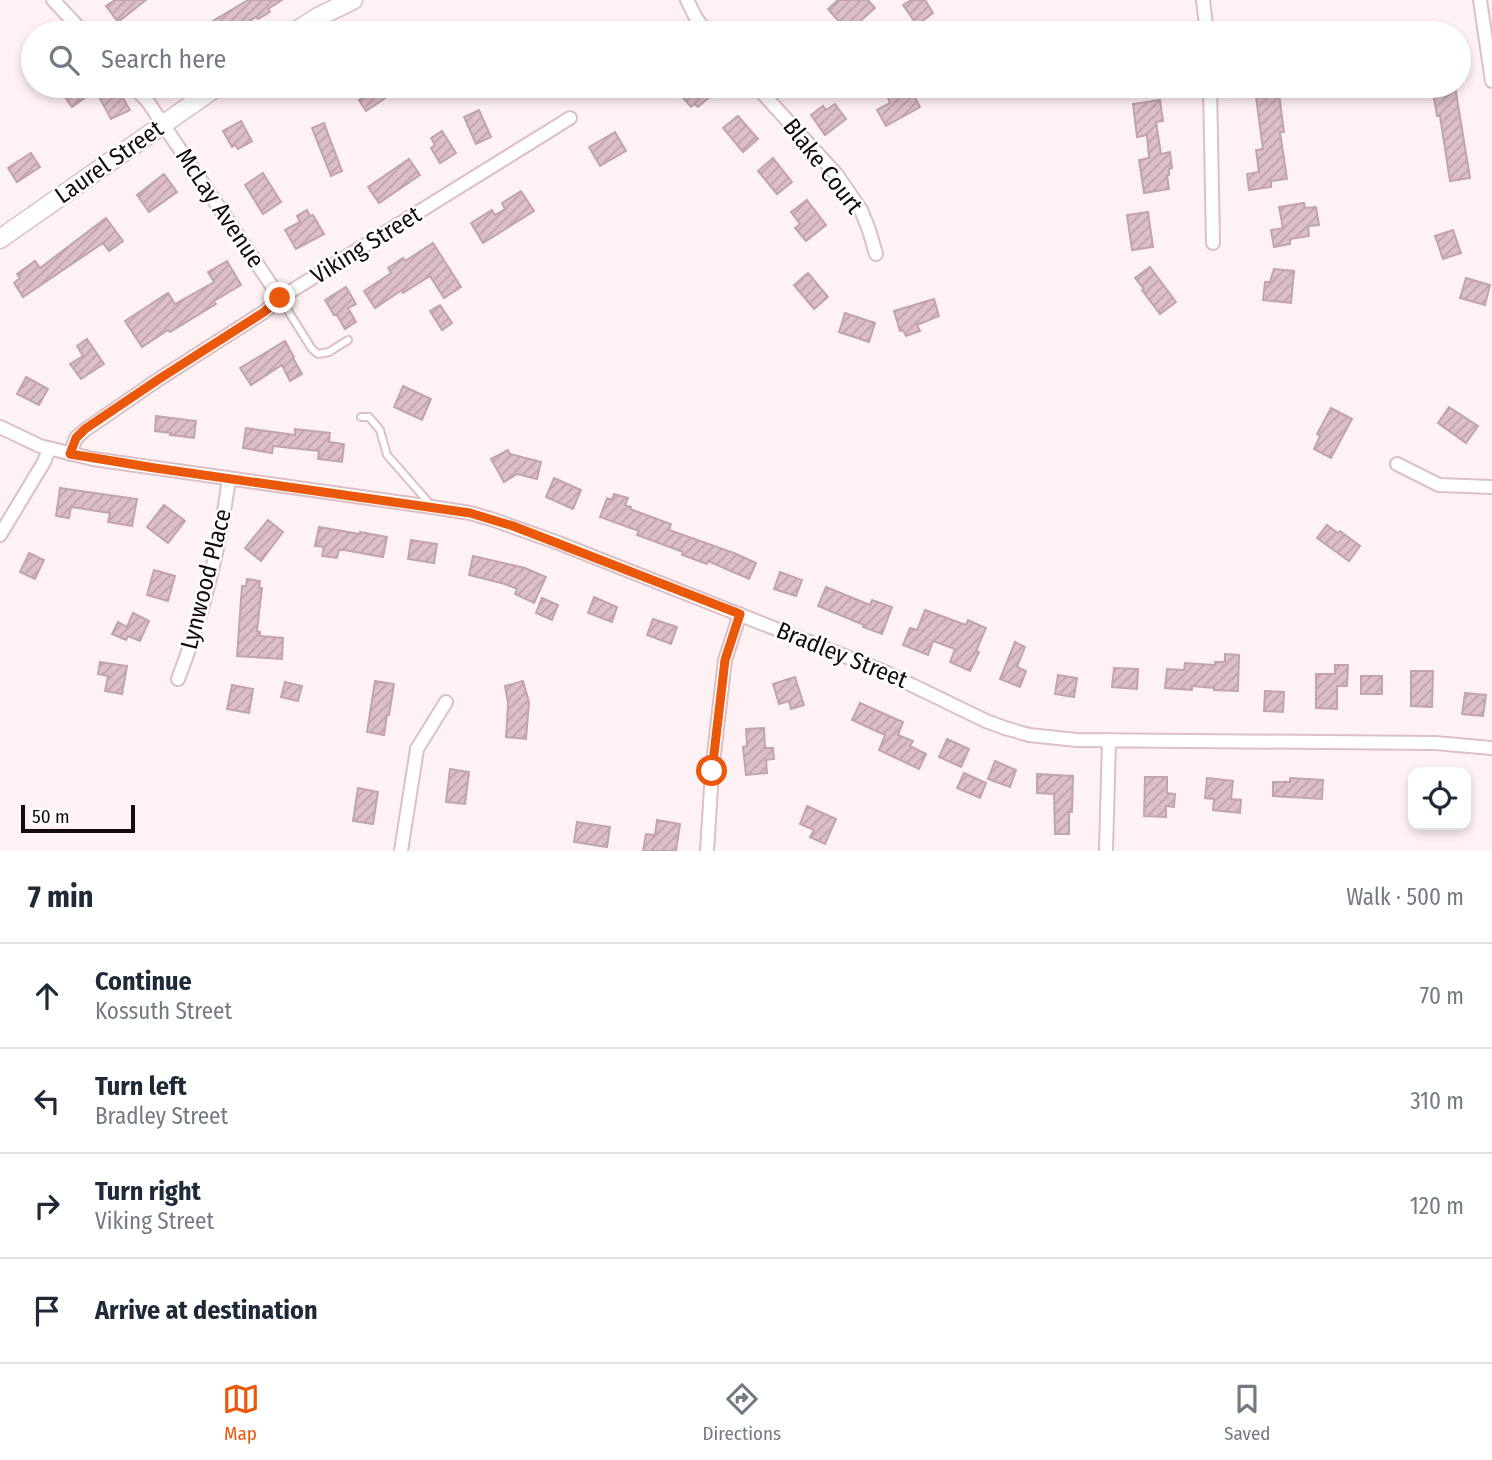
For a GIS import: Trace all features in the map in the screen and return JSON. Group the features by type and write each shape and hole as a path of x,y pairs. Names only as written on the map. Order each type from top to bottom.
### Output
{"street":[{"path":"53,0 73,21"},
{"path":"312,21 353,0"},
{"path":"687,0 698,21"},
{"path":"1203,0 1206,21"},
{"path":"1480,0 1492,81"},
{"name":"McLay Avenue","path":"144,98 280,298"},
{"name":"Laurel Street","path":"0,239 201,98"},
{"name":"Blake Court","path":"767,98 849,192 861,210 876,254"},
{"path":"1210,98 1213,243"},
{"name":"Viking Street","path":"70,454 76,438 85,429 149,385 264,312 280,298 570,118"},
{"name":"Bradley Street","path":"0,427 49,449 70,454 470,513 513,526 740,614 885,672 1005,728 1029,735 1109,740 1421,743 1492,748"},
{"path":"0,535 44,463 49,449"},
{"path":"1397,464 1439,485 1492,487"},
{"name":"Lynwood Place","path":"178,678 203,603 229,478"},
{"path":"707,851 712,771 725,660 740,614"},
{"path":"401,851 417,749 446,702"},
{"path":"1106,851 1109,740"}],"lane":[{"path":"280,298 312,349 318,354 329,352 348,340"},
{"path":"362,417 369,417 380,430 387,455 432,507"}],"building":[{"path":"115,0 146,0 119,21 106,6"},
{"path":"248,0 282,0 258,19 213,21"},
{"path":"838,0 868,0 875,8 860,21 838,21 828,9"},
{"path":"911,0 925,0 933,13 922,21 914,21 903,5"},
{"path":"66,98 84,98 72,107"},
{"path":"100,98 123,98 130,110 111,119"},
{"path":"362,98 385,98 366,111 359,100"},
{"path":"683,98 708,98 698,107 695,104 691,107"},
{"path":"888,98 915,98 920,107 886,126 877,110 890,103"},
{"path":"1256,98 1280,98 1284,132 1280,132 1287,179 1271,181 1271,187 1249,190 1247,174 1259,172 1256,150 1263,149"},
{"path":"1434,98 1457,98 1470,178 1450,181 1440,116 1437,116"},
{"path":"1160,100 1163,121 1156,122 1161,154 1170,152 1172,168 1167,175 1169,189 1144,193 1139,160 1149,158 1147,135 1137,137 1133,104"},
{"path":"835,104 846,119 825,135 811,115 823,106 826,110"},
{"path":"479,110 491,137 476,144 464,117"},
{"path":"738,116 758,139 743,152 723,128"},
{"path":"241,121 252,141 238,149 235,145 232,147 223,131"},
{"path":"324,123 342,171 331,176 312,128"},
{"path":"442,131 456,153 440,163 431,148 435,145 431,138"},
{"path":"615,132 626,151 600,166 589,147"},
{"path":"31,153 40,167 17,182 8,168"},
{"path":"773,158 792,182 777,194 758,171"},
{"path":"409,159 420,175 379,203 368,187"},
{"path":"263,173 281,202 263,214 245,185"},
{"path":"164,174 177,192 149,212 137,195"},
{"path":"521,191 534,211 483,243 471,223 492,210 495,215 505,209 502,203"},
{"path":"807,200 826,225 806,241 795,228 800,224 791,212"},
{"path":"1304,203 1305,208 1316,207 1319,225 1308,226 1309,236 1290,239 1290,244 1274,247 1271,230 1283,228 1279,207"},
{"path":"307,210 324,234 296,249 285,230 300,222 297,216"},
{"path":"1148,212 1153,247 1132,250 1127,215"},
{"path":"106,218 123,241 109,251 103,243 23,297 14,283 20,278 17,274 35,261 40,268"},
{"path":"1453,230 1461,253 1443,259 1435,236"},
{"path":"433,243 461,287 444,298 430,276 375,308 364,291 391,273 388,268 403,258 405,261"},
{"path":"227,261 241,285 214,301 216,304 142,347 125,321 168,293 175,304 214,282 208,272"},
{"path":"1150,267 1176,302 1160,314 1135,278"},
{"path":"1274,269 1294,271 1291,303 1263,300 1265,282 1270,282"},
{"path":"808,273 828,297 814,309 794,285"},
{"path":"1466,278 1490,285 1485,305 1460,298"},
{"path":"346,287 356,304 348,308 356,322 345,329 325,300"},
{"path":"934,299 939,316 917,325 920,331 906,336 903,330 900,331 894,311"},
{"path":"440,305 452,323 442,330 430,311"},
{"path":"845,313 875,323 869,342 839,332"},
{"path":"87,339 104,364 81,379 70,364 83,356 77,346"},
{"path":"285,341 302,374 290,381 282,365 251,385 240,368"},
{"path":"26,377 48,389 39,405 17,394"},
{"path":"403,386 431,399 422,420 394,407"},
{"path":"1449,407 1478,426 1466,443 1438,423"},
{"path":"1331,408 1352,419 1331,458 1314,449 1320,436 1317,434"},
{"path":"156,416 196,421 194,438 155,431"},
{"path":"246,428 295,435 295,429 330,433 329,442 344,444 342,462 318,459 319,451 273,446 272,453 243,448"},
{"path":"508,450 510,454 541,462 537,479 517,474 504,482 491,459"},
{"path":"554,478 581,490 573,509 546,497"},
{"path":"60,488 137,499 132,526 108,522 110,513 71,507 69,518 56,516"},
{"path":"614,494 628,498 625,505 631,507 630,509 671,524 669,530 756,563 749,579 708,561 707,564 682,555 683,552 637,535 639,531 600,517 607,498 612,500"},
{"path":"164,505 185,521 168,543 147,527"},
{"path":"268,520 283,532 261,561 245,548"},
{"path":"1327,525 1360,546 1349,561 1317,538"},
{"path":"319,527 387,537 383,557 344,550 339,550 337,558 322,556 324,547 315,546"},
{"path":"411,540 437,544 434,563 408,559"},
{"path":"29,553 44,560 35,579 20,572"},
{"path":"473,556 525,568 546,577 534,603 515,594 517,589 469,575"},
{"path":"154,570 175,576 168,601 147,595"},
{"path":"780,572 802,580 796,596 774,589"},
{"path":"247,579 260,581 259,588 262,588 257,631 260,636 283,638 282,659 237,656 242,586 246,586"},
{"path":"826,587 870,605 872,600 892,607 882,634 818,606"},
{"path":"594,597 617,607 612,622 588,613"},
{"path":"542,598 558,605 552,620 536,613"},
{"path":"925,610 966,625 968,620 986,628 970,671 950,662 955,649 933,641 928,655 903,645 910,628 917,630"},
{"path":"133,613 149,621 140,641 128,636 126,640 112,634 118,622 127,627"},
{"path":"653,619 677,627 671,644 647,635"},
{"path":"1015,642 1025,647 1017,667 1026,671 1020,687 1000,679"},
{"path":"1225,654 1239,655 1238,691 1192,686 1192,690 1165,688 1167,669 1184,670 1185,663 1215,665 1215,662 1225,662"},
{"path":"100,662 127,666 122,694 105,691 108,676 98,674"},
{"path":"1335,665 1348,665 1347,686 1337,686 1337,709 1316,708 1316,674 1335,674"},
{"path":"1114,668 1138,669 1137,689 1112,687"},
{"path":"1411,671 1433,671 1432,707 1411,706"},
{"path":"1058,675 1077,678 1074,697 1055,694"},
{"path":"1361,676 1382,676 1382,694 1361,694"},
{"path":"795,677 804,705 791,709 789,701 779,704 773,684"},
{"path":"375,681 394,684 384,735 367,732"},
{"path":"523,681 529,702 526,739 506,737 508,703 505,686"},
{"path":"285,682 302,686 298,701 281,697"},
{"path":"232,685 253,689 249,713 227,709"},
{"path":"1265,691 1284,692 1283,712 1264,711"},
{"path":"1465,693 1486,695 1483,716 1462,714"},
{"path":"860,703 903,722 898,735 913,741 910,746 926,754 919,769 879,750 885,735 852,720"},
{"path":"764,728 765,748 773,748 774,759 766,760 767,773 746,775 743,747 747,746 746,729"},
{"path":"947,739 969,749 961,767 939,757"},
{"path":"995,761 1016,770 1010,787 988,779"},
{"path":"450,769 469,772 465,804 446,802"},
{"path":"964,773 986,783 980,798 957,788"},
{"path":"1037,774 1073,776 1069,834 1055,834 1054,794 1037,793"},
{"path":"1145,777 1167,777 1167,793 1175,794 1174,807 1166,806 1166,817 1144,816"},
{"path":"1207,778 1233,781 1231,799 1241,800 1240,813 1213,810 1214,799 1205,798"},
{"path":"1290,778 1323,780 1322,799 1273,796 1273,782 1290,782"},
{"path":"358,788 378,792 373,824 353,821"},
{"path":"807,806 836,819 825,844 810,837 814,830 800,824"},
{"path":"657,820 680,824 676,851 643,851 646,834 655,835"},
{"path":"577,822 610,827 607,847 574,842"}],"route":[{"path":"280,298 264,312 85,429 76,438 70,454 470,513 513,526 740,614 725,660 712,771"}]}
